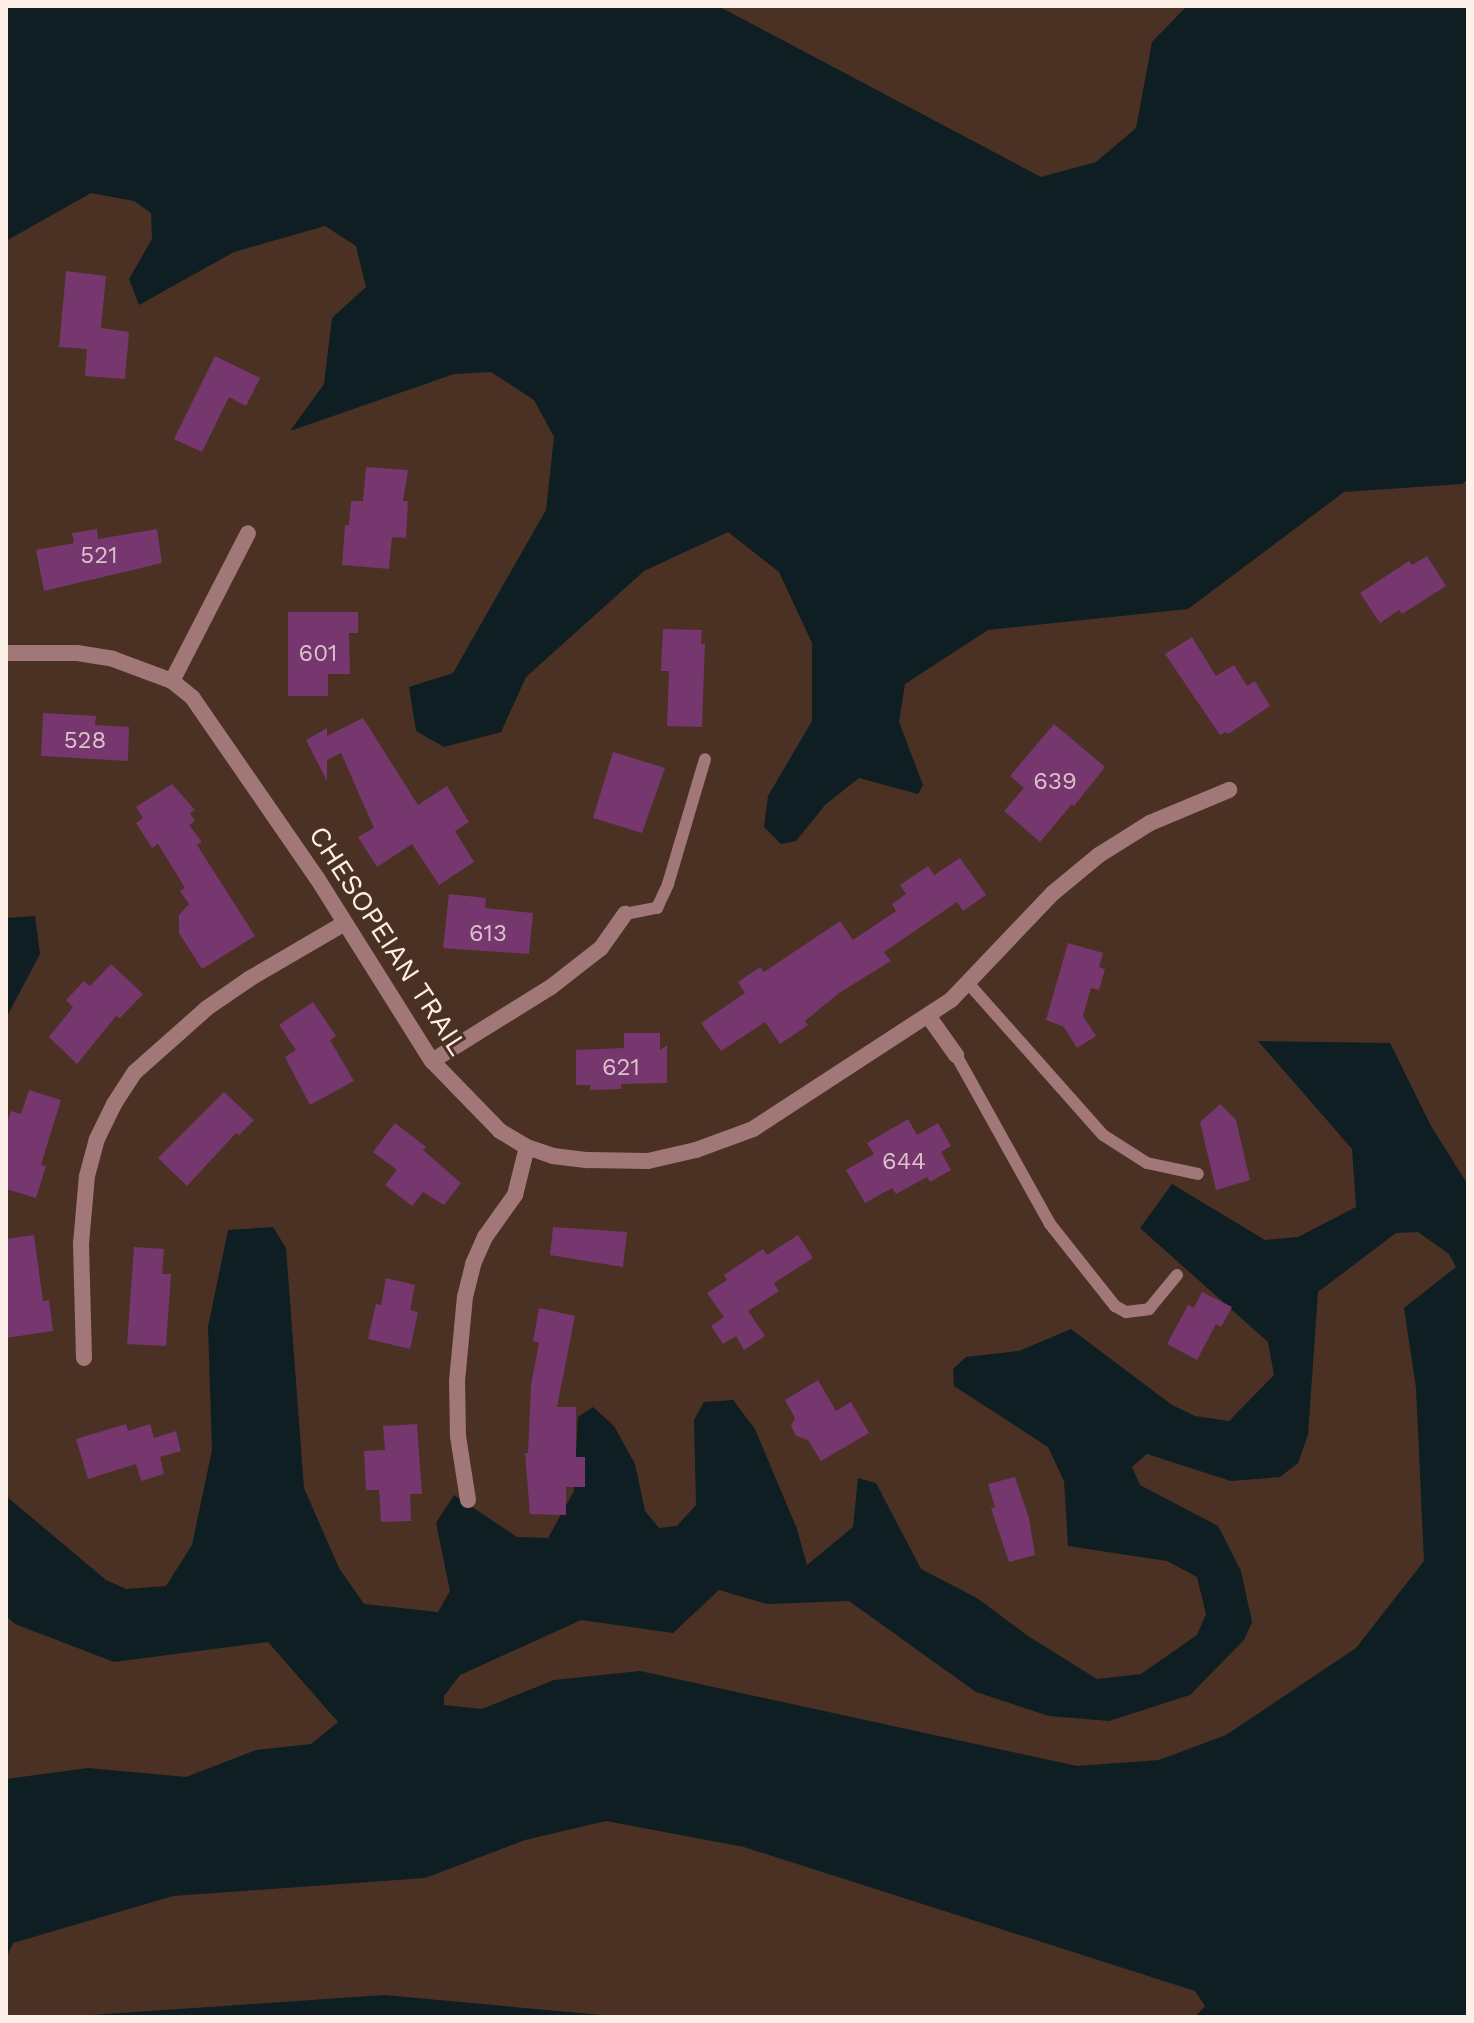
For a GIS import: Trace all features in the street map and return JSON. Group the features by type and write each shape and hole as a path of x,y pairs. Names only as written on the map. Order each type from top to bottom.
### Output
{"street":[{"path":"172,681 248,533"},
{"name":"CHESOPEIAN TRAIL","path":"6,653 77,653 113,659 172,681 192,697 252,781 432,1061 500,1131 527,1147 553,1156 588,1160 648,1161 696,1150 753,1129 929,1017 968,983 1053,893 1099,855 1150,823 1229,790"},
{"path":"432,1061 551,987 601,948 625,914"},
{"path":"84,1358 81,1244 87,1176 97,1139 114,1104 135,1072 207,1008 249,979 345,923"},
{"path":"929,1017 956,1055"},
{"path":"468,1500 458,1436 457,1381 465,1297 473,1264 485,1237 515,1195 527,1147"}],"lane":[{"path":"625,914 657,908 668,884 705,759"},
{"path":"968,983 1103,1135 1147,1163 1198,1174"},
{"path":"956,1055 1050,1224 1115,1306 1126,1312 1149,1309 1177,1275"}],"shaded area":[{"path":"6,6 718,6 1041,177 1096,162 1136,128 1152,42 1187,6 1468,6 1468,479 1462,484 1344,492 1188,609 988,630 905,684 899,722 923,785 918,794 859,778 825,805 796,841 781,844 764,827 768,796 812,721 812,643 779,572 728,532 644,571 526,677 501,732 444,747 416,731 409,687 453,673 546,510 554,437 534,400 491,372 454,374 290,431 324,384 332,318 366,287 356,246 325,226 234,252 139,305 129,279 152,239 151,213 134,201 91,193 6,241"},
{"path":"35,916 40,954 6,1018 6,918"},
{"path":"1258,1041 1390,1043 1431,1126 1468,1185 1468,2017 1195,2017 1205,2006 1195,1991 744,1847 606,1821 525,1840 425,1878 173,1896 13,1943 6,1959 6,1779 88,1768 186,1777 256,1750 311,1744 338,1722 268,1642 114,1662 15,1624 6,1616 6,1496 106,1580 126,1589 166,1586 192,1545 212,1450 208,1327 228,1230 273,1227 286,1248 304,1488 339,1568 364,1604 438,1612 450,1591 436,1523 454,1495 517,1537 548,1538 574,1491 578,1417 593,1407 614,1426 635,1464 645,1511 659,1528 677,1526 696,1505 694,1420 704,1402 733,1400 755,1429 797,1529 807,1565 853,1527 858,1478 876,1483 921,1569 977,1598 1028,1636 1097,1679 1141,1674 1197,1635 1206,1614 1197,1577 1167,1561 1068,1546 1064,1481 1048,1447 954,1386 953,1369 966,1357 1019,1351 1071,1329 1172,1405 1195,1416 1229,1421 1274,1375 1268,1342 1140,1228 1172,1184 1265,1240 1298,1237 1356,1207 1352,1149","holes":["1418,1232 1449,1254 1456,1267 1404,1308 1416,1388 1424,1561 1356,1648 1226,1735 1159,1760 1077,1766 640,1671 554,1680 482,1709 444,1705 444,1696 460,1675 581,1620 673,1633 719,1590 767,1604 849,1601 976,1692 1049,1716 1109,1721 1190,1695 1244,1640 1252,1622 1241,1571 1218,1526 1140,1485 1132,1467 1147,1454 1231,1481 1280,1477 1298,1463 1308,1435 1318,1292 1396,1233"]},
{"path":"384,1995 623,2017 63,2017"}],"building":[{"path":"66,271 106,276 101,328 129,332 125,379 85,376 87,349 59,347"},
{"path":"215,356 260,378 246,406 229,397 202,452 174,439"},
{"path":"366,467 408,470 403,501 408,501 406,538 392,537 389,569 342,565 345,525 349,525 351,501 363,501"},
{"path":"97,529 98,539 157,529 162,563 44,591 36,550 74,543 72,533"},
{"path":"1427,556 1446,586 1402,614 1399,610 1380,623 1360,593 1409,561 1412,565"},
{"path":"288,612 358,612 358,633 349,633 350,674 328,674 328,696 288,696"},
{"path":"663,629 702,630 701,644 705,644 702,727 667,726 669,671 661,671"},
{"path":"1192,637 1216,676 1234,665 1247,686 1255,681 1270,706 1228,734 1220,735 1165,654"},
{"path":"43,713 96,716 95,725 129,727 128,761 41,756"},
{"path":"363,718 418,805 447,786 469,822 455,831 474,862 439,885 412,844 377,867 358,837 374,828 341,753 327,760 327,781 306,740 327,728 327,736"},
{"path":"1054,724 1105,767 1040,842 1004,811 1024,788 1010,776"},
{"path":"613,752 665,768 642,833 593,818"},
{"path":"172,784 195,810 190,813 195,821 189,825 202,842 197,845 255,936 202,969 179,933 179,915 189,904 180,891 185,888 158,844 152,848 136,823 143,818 136,807"},
{"path":"960,858 986,895 963,911 957,902 884,952 891,961 839,993 805,1021 808,1025 780,1044 765,1022 721,1051 701,1023 745,993 738,982 760,967 764,972 840,921 853,940 896,911 892,904 906,894 900,885 928,866 934,875"},
{"path":"449,894 486,898 485,908 533,913 529,954 443,948"},
{"path":"1068,943 1103,953 1099,967 1105,969 1099,990 1091,988 1083,1016 1096,1036 1077,1048 1064,1027 1046,1020"},
{"path":"111,964 143,994 120,1018 116,1016 77,1064 49,1037 73,1007 66,1000 84,981 90,986"},
{"path":"313,1002 336,1036 330,1040 354,1081 310,1105 285,1057 296,1050 279,1025"},
{"path":"624,1033 660,1033 660,1050 667,1045 667,1083 621,1084 621,1089 590,1090 590,1085 576,1085 576,1050 624,1048"},
{"path":"29,1090 61,1100 41,1165 46,1166 36,1198 6,1189 6,1127 11,1111 21,1114"},
{"path":"224,1092 254,1120 239,1135 236,1133 187,1186 158,1158"},
{"path":"1220,1104 1236,1120 1250,1180 1216,1190 1200,1122"},
{"path":"908,1119 917,1135 938,1123 951,1146 941,1152 951,1170 930,1182 927,1177 896,1194 892,1188 865,1203 846,1170 874,1154 867,1143"},
{"path":"395,1123 426,1147 423,1150 461,1183 444,1205 423,1192 412,1206 385,1185 397,1170 373,1152"},
{"path":"553,1227 627,1232 623,1267 550,1255"},
{"path":"34,1235 43,1301 49,1300 53,1331 6,1338 6,1239"},
{"path":"798,1235 813,1258 774,1283 779,1291 748,1311 765,1336 744,1350 736,1336 723,1344 711,1326 724,1317 707,1293 727,1280 724,1275 763,1249 767,1255"},
{"path":"134,1247 164,1249 162,1274 171,1274 166,1346 127,1344"},
{"path":"386,1278 415,1285 410,1310 418,1312 410,1349 368,1339 376,1304 381,1305"},
{"path":"1202,1292 1232,1307 1221,1327 1216,1324 1197,1360 1167,1344 1188,1305 1194,1308"},
{"path":"539,1308 575,1316 557,1407 576,1407 576,1457 585,1457 585,1487 566,1487 566,1515 530,1514 525,1453 528,1453 531,1385 539,1343 533,1341"},
{"path":"818,1380 836,1411 851,1402 869,1433 821,1461 808,1440 796,1436 791,1426 795,1418 785,1400"},
{"path":"126,1424 128,1431 150,1424 154,1438 176,1431 181,1451 160,1457 164,1474 141,1481 136,1464 88,1479 76,1439"},
{"path":"417,1424 422,1494 410,1494 411,1521 381,1522 379,1490 366,1490 364,1451 385,1450 383,1426"},
{"path":"1015,1477 1029,1518 1035,1555 1009,1562 991,1508 995,1507 988,1484"}]}
